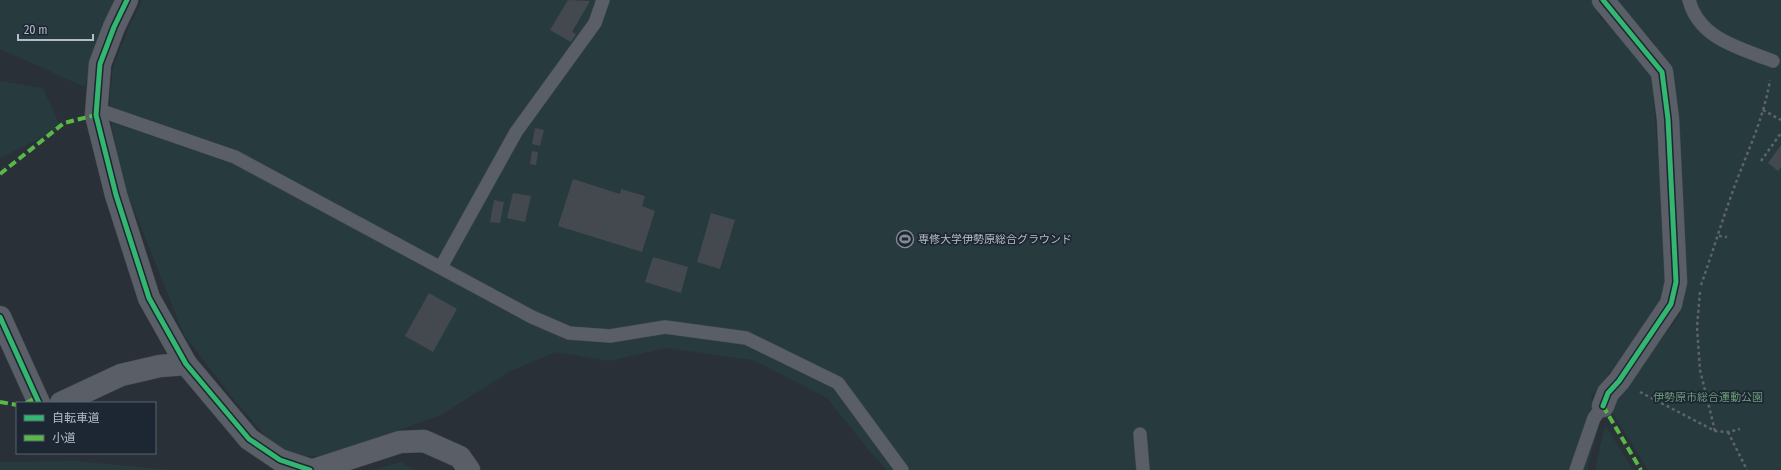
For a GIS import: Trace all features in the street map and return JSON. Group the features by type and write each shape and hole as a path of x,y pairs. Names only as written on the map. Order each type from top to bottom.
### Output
{"street":[{"path":"127,0 114,27 100,64 96,109 102,142 116,195 149,298 186,364 249,439 280,460 310,470"},
{"path":"1603,0 1662,72 1668,119 1676,282 1671,304 1618,381 1608,392 1603,406"},
{"path":"0,317 40,402"},
{"path":"63,402 121,375 160,366 186,364"},
{"path":"314,470 400,442 424,441 460,457 469,470"}],"lane":[{"path":"441,267 516,132 595,23 603,0"},
{"path":"1689,0 1692,10 1710,33 1728,44 1773,62"},
{"path":"96,109 235,157 532,317 569,333 610,336 665,327 746,338 838,383 902,470"},
{"path":"1576,470 1594,418 1603,406"},
{"path":"1140,434 1143,470"}],"path":[{"path":"1714,431 1700,370 1697,327 1700,287 1730,198 1756,135 1767,96 1773,62"},
{"path":"1763,110 1781,120"},
{"path":"1761,161 1781,133"},
{"path":"1718,236 1727,237"},
{"path":"1618,381 1714,431 1728,432 1740,429"},
{"path":"1728,432 1747,470"}],"green space":[{"path":"0,0 116,0 90,65 85,87 0,49"},
{"name":"専修大学伊勢原総合グラウンド","path":"142,0 1593,0 1600,18 1630,44 1652,78 1669,296 1591,397 1599,425 1587,470 887,470 872,454 827,398 753,360 666,348 609,361 556,352 509,372 441,415 393,432 369,444 317,456 302,456 284,449 269,440 231,396 184,335 123,182 111,122 110,93 113,68 128,29"},
{"name":"伊勢原市総合運動公園","path":"1616,0 1781,0 1781,470 1648,470 1612,412 1617,393 1679,317 1685,290 1672,75 1654,43"},
{"path":"0,81 43,88 61,128 0,158"},
{"path":"1605,425 1633,470 1595,470"},
{"path":"74,461 173,470 0,470 0,462"},
{"path":"401,462 416,470 373,470"}],"building":[{"path":"568,0 590,1 572,32 576,34 571,42 550,30"},
{"path":"535,128 544,130 540,146 532,144"},
{"path":"1781,145 1781,167 1778,171 1768,163"},
{"path":"532,151 538,152 536,165 530,164"},
{"path":"573,179 620,194 621,189 645,196 642,206 655,211 642,252 558,226"},
{"path":"513,193 531,196 525,222 507,218"},
{"path":"494,200 504,202 500,223 490,222"},
{"path":"711,213 735,220 720,269 697,262"},
{"path":"653,257 688,267 681,293 645,282"},
{"path":"429,293 457,309 433,352 405,336"}],"marked path":[{"path":"0,174 64,123 96,115"},
{"path":"28,402 37,397"},
{"path":"0,402 16,405"},
{"path":"1603,406 1641,470"}],"cycle path":[{"path":"127,0 114,27 100,64 96,115 116,195 149,298 186,364 249,439 280,460 310,470"},
{"path":"1603,0 1662,72 1668,119 1676,282 1671,304 1619,381 1608,393 1603,406"},
{"path":"0,317 39,402"}],"place":[{"name":"専修大学伊勢原総合グラウンド","path":"905,239"}]}
